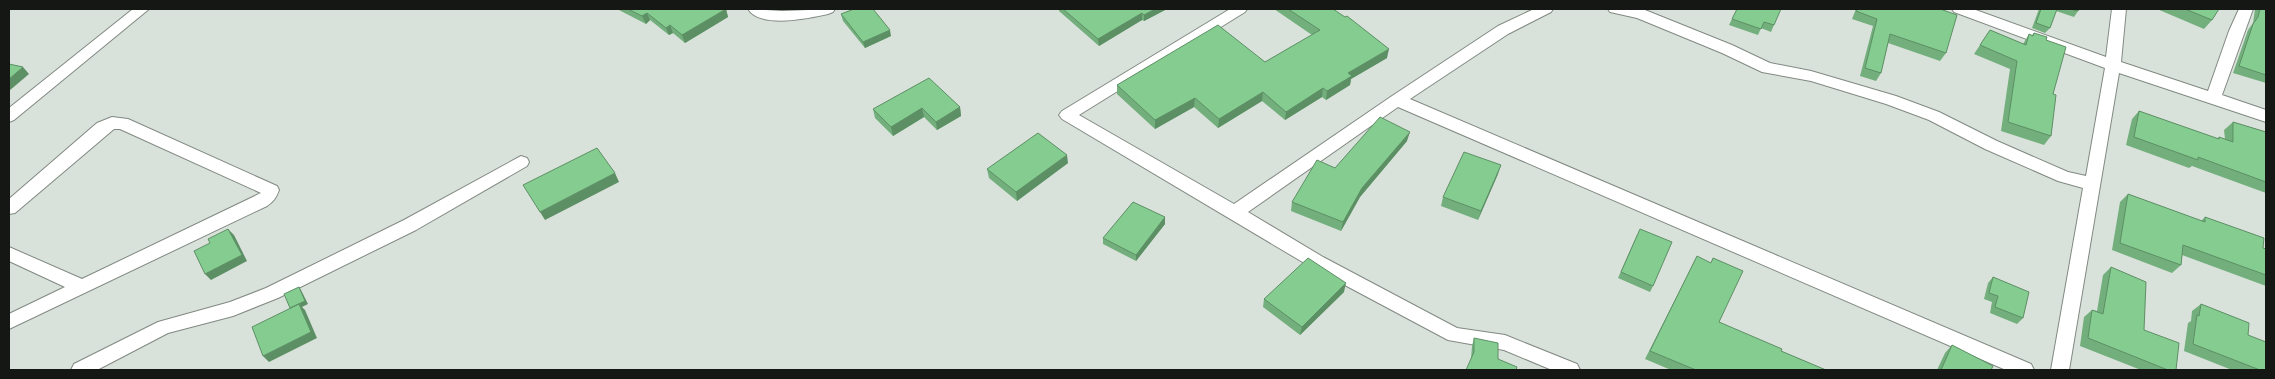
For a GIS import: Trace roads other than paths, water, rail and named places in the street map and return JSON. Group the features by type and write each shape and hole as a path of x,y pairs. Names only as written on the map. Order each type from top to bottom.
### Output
{"street":[{"path":"9,116 142,9"},
{"path":"755,9 764,14 792,17 828,9"},
{"path":"1240,9 1067,115 1236,212 1317,262 1454,334 1505,343 1571,370"},
{"path":"1236,212 1397,100 1503,30 1546,9"},
{"path":"1615,9 1640,14 1727,49 1767,68 1811,76 1891,100 1934,116 1991,145 2064,177 2092,184"},
{"path":"1959,9 2113,65 2266,116"},
{"path":"2060,370 2113,65 2119,9"},
{"path":"2213,98 2236,31 2246,9"},
{"path":"1397,100 2025,370"},
{"path":"9,208 103,127 112,123 122,123 271,190 269,196 261,201 9,322"},
{"path":"80,370 164,327 234,309 272,293 410,225 521,162"},
{"path":"9,254 82,287"}]}
